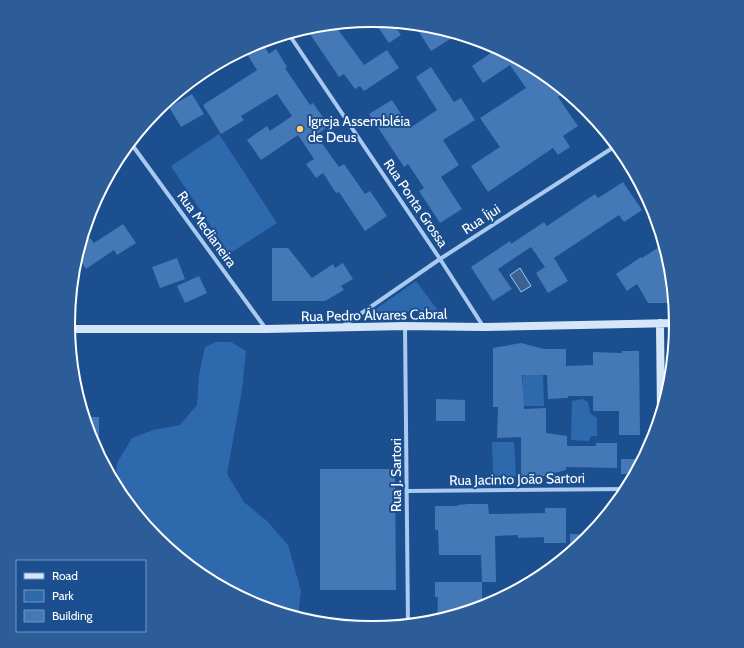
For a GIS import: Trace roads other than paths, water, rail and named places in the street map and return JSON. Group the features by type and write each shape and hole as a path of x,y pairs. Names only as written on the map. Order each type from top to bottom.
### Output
{"street":[{"name":"Rua Ponta Grossa","path":"291,38 484,327"},
{"name":"Rua Medianeira","path":"133,147 266,329"},
{"name":"Rua Íjui","path":"340,328 440,259 612,148"},
{"path":"660,322 661,393"},
{"name":"Rua Pedro Álvares Cabral","path":"75,327 266,329 405,326 484,327 669,322"},
{"name":"Rua J. Sartori","path":"405,326 408,618"},
{"name":"Rua Jacinto João Sartori","path":"407,491 619,489"}],"place":[{"name":"Igreja Assembléia de Deus","path":"300,129"}]}
